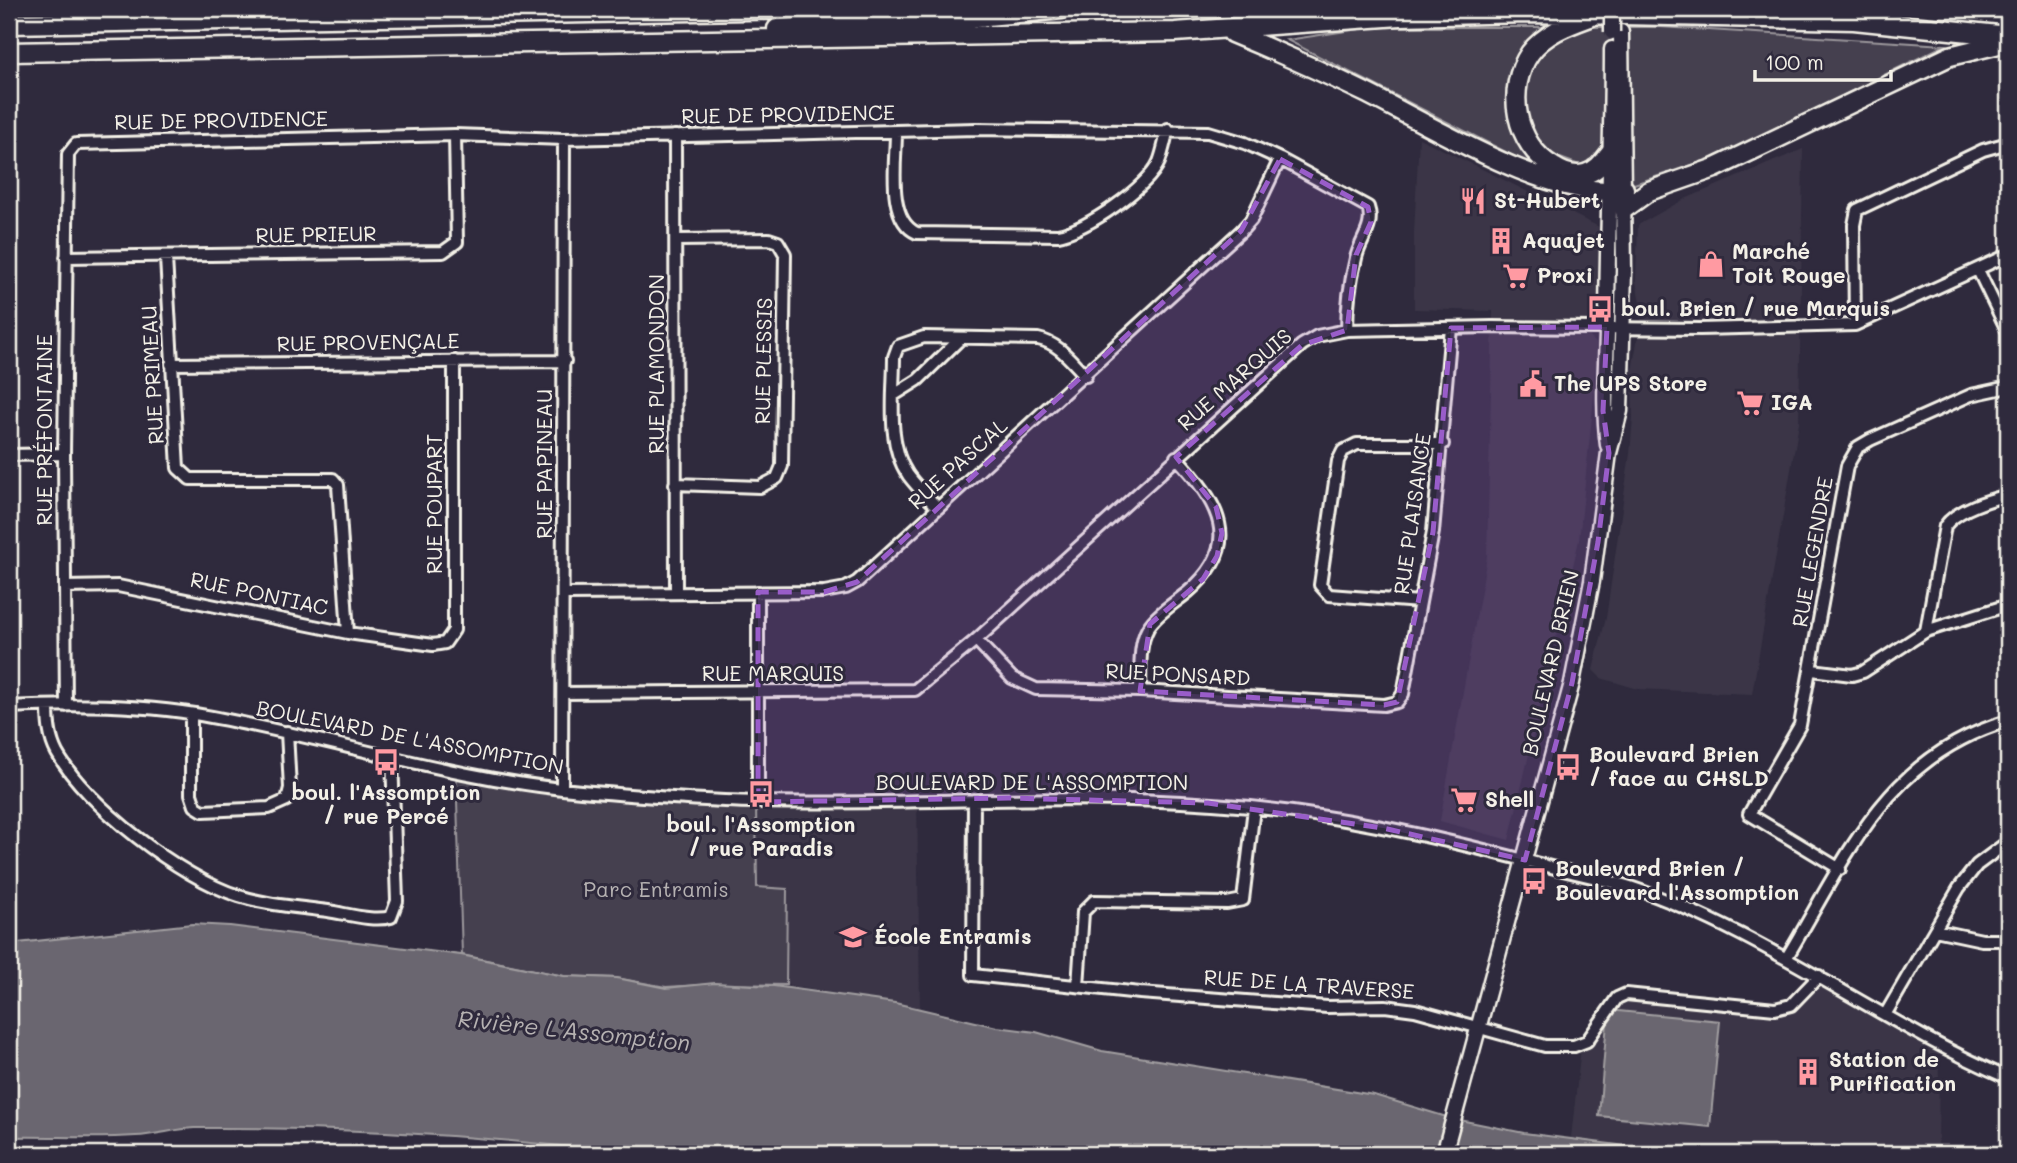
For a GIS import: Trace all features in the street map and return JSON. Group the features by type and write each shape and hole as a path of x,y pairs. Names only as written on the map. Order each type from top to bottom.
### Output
{"highway":[{"path":"9,24 804,9"},
{"path":"617,43 822,25 933,21 1062,9"},
{"path":"1606,11 1560,28 1535,47 1520,75 1517,110 1522,130 1532,149 1562,172 1577,175 1591,172 1613,149"},
{"path":"9,52 42,54 1227,30 1425,15 1606,11 1875,21 2008,39"},
{"path":"1227,30 1296,59 1532,175 1573,187 1617,190"},
{"path":"1624,209 1649,191 1715,168 1951,56 2008,39"},
{"path":"9,61 42,54"}],"main road":[{"name":"BOULEVARD BRIEN","path":"1444,1154 1525,860 1581,642 1598,542 1609,453 1620,411 1624,209 1617,190 1613,149 1617,32 1621,9"},
{"name":"BOULEVARD BRIEN","path":"1606,11 1617,32 1617,190 1606,327 1603,411 1609,453"}],"street":[{"name":"RUE DE PROVIDENCE","path":"68,154 76,144 455,135 564,139 976,129 1168,130 1218,134 1280,159 1368,206 1371,222 1356,255 1348,299 1348,330"},
{"path":"896,133 898,208 909,230 917,233 1058,235 1073,233 1099,219 1154,170 1168,130"},
{"name":"RUE PRIEUR","path":"66,257 166,258 449,250 457,242 455,135"},
{"name":"RUE PLAMONDON","path":"675,136 676,592"},
{"name":"RUE PAPINEAU","path":"562,789 564,139"},
{"path":"1855,325 1854,225 1857,210 1983,150 2008,143"},
{"name":"RUE PRÉFONTAINE","path":"66,706 64,454 68,154"},
{"name":"RUE PASCAL","path":"564,594 824,592 846,588 857,582 937,507 1086,376 1251,220 1280,159"},
{"name":"RUE PLESSIS","path":"675,484 760,487 777,478 782,466 785,254 778,242 769,239 677,240"},
{"name":"RUE MARQUIS","path":"563,693 915,690 976,640 1302,345 1317,336 1348,330 1855,325 2008,255"},
{"name":"RUE PRIMEAU","path":"166,258 176,457 184,476 190,479 334,479 338,485 348,633"},
{"path":"1978,270 2008,332"},
{"name":"RUE PLAISANCE","path":"1398,702 1403,694 1433,532 1443,444 1451,328"},
{"path":"937,507 908,474 898,457 895,438 894,357 898,346 924,337 1049,341 1086,376"},
{"path":"894,395 918,380 959,340"},
{"name":"RUE PROVENÇALE","path":"171,364 565,360"},
{"name":"RUE POUPART","path":"445,643 454,630 454,361"},
{"name":"RUE LEGENDRE","path":"1840,869 1749,814 1800,725 1851,455 1870,440 1953,401 2008,387"},
{"path":"1420,602 1329,595 1323,591 1320,585 1338,461 1343,450 1357,444 1443,444"},
{"path":"9,455 64,454"},
{"path":"1140,691 1143,646 1150,624 1203,579 1217,556 1222,533 1216,507 1203,486 1176,457"},
{"path":"1926,631 1945,526 1950,519 1990,500 2008,495"},
{"name":"RUE PONTIAC","path":"65,587 118,586 348,633 433,645 445,643"},
{"path":"758,592 758,802"},
{"path":"1812,670 1852,675 1863,672 1926,631 2008,605"},
{"name":"RUE PONSARD","path":"976,640 1012,678 1026,687 1055,691 1140,691 1384,705 1398,702"},
{"path":"48,706 51,739 56,751 78,781 118,820 160,857 190,874 238,895 272,904 391,917 397,901 392,757"},
{"name":"BOULEVARD DE L'ASSOMPTION","path":"9,708 142,708 191,714 287,732 392,757 562,789 758,802 1108,799 1254,808 1427,836 1664,899 1787,957 1928,1041 2008,1079"},
{"path":"191,714 191,794 195,806 203,811 269,808 287,800 290,788 287,732"},
{"path":"1787,957 1866,824 1900,782 1938,750 2008,721"},
{"name":"RUE DE LA TRAVERSE","path":"974,800 973,975 1327,1007 1385,1006 1415,1010 1545,1046 1574,1046 1587,1041 1617,998 1626,994 1775,1009 1791,1005 1819,976"},
{"path":"1077,986 1083,912 1094,901 1227,903 1243,900 1254,808"},
{"path":"1885,1015 1959,888 1977,865 2008,842"},
{"path":"1935,930 1982,940 2008,940"}],"highlighted area":[{"path":"1280,159 1368,207 1371,222 1356,255 1347,330 1302,345 1176,457 1216,507 1222,533 1217,556 1203,579 1150,624 1140,691 1384,705 1397,702 1433,532 1451,328 1607,327 1603,411 1609,453 1598,542 1572,683 1525,860 1383,828 1208,803 1008,798 758,802 758,592 824,592 857,582 1241,231"}],"shaded area":[{"path":"1419,138 1599,227 1598,310 1591,312 1590,337 1597,344 1595,387 1579,540 1509,840 1440,821 1487,557 1493,311 1414,309 1414,233"},
{"path":"1803,149 1799,423 1752,694 1638,689 1601,678 1593,670 1606,618 1630,454 1633,417 1632,371 1642,314 1636,281 1638,225 1685,199"},
{"name":"École Entramis","path":"917,801 920,1009 786,985 787,889 757,888 756,802"},
{"path":"1819,976 1939,1046 1938,1154 1689,1154 1571,1138 1581,1048 1626,994 1791,1005"}],"green space":[{"path":"1373,27 1661,27 1945,45 1722,155 1631,185 1631,150 1589,160 1582,166 1552,155 1541,170 1287,40"},
{"name":"Parc Entramis","path":"456,770 580,791 756,802 757,887 787,889 786,985 716,984 666,987 616,978 564,976 462,955"}],"water":[{"name":"Rivière L'Assomption","path":"192,924 230,926 461,955 564,976 617,978 666,988 715,983 774,986 895,1003 997,1027 1036,1032 1102,1051 1374,1095 1450,1118 1524,1133 1689,1154 629,1154 467,1137 249,1128 194,1128 120,1137 9,1137 9,944"},
{"path":"1608,1010 1720,1021 1710,1127 1599,1116"}],"place":[{"name":"St-Hubert","path":"1473,201"},
{"name":"Aquajet","path":"1501,241"},
{"name":"Marché Toit Rouge","path":"1711,264"},
{"name":"Proxi","path":"1516,276"},
{"name":"boul. Brien / rue Marquis","path":"1600,309"},
{"name":"The UPS Store","path":"1533,384"},
{"name":"IGA","path":"1750,403"},
{"name":"boul. l'Assomption / rue Percé","path":"386,762"},
{"name":"Boulevard Brien / face au CHSLD","path":"1568,767"},
{"name":"boul. l'Assomption / rue Paradis","path":"761,794"},
{"name":"Shell","path":"1464,800"},
{"name":"Boulevard Brien / Boulevard l'Assomption","path":"1534,881"},
{"name":"École Entramis","path":"853,937"},
{"name":"Station de Purification","path":"1808,1072"}]}
